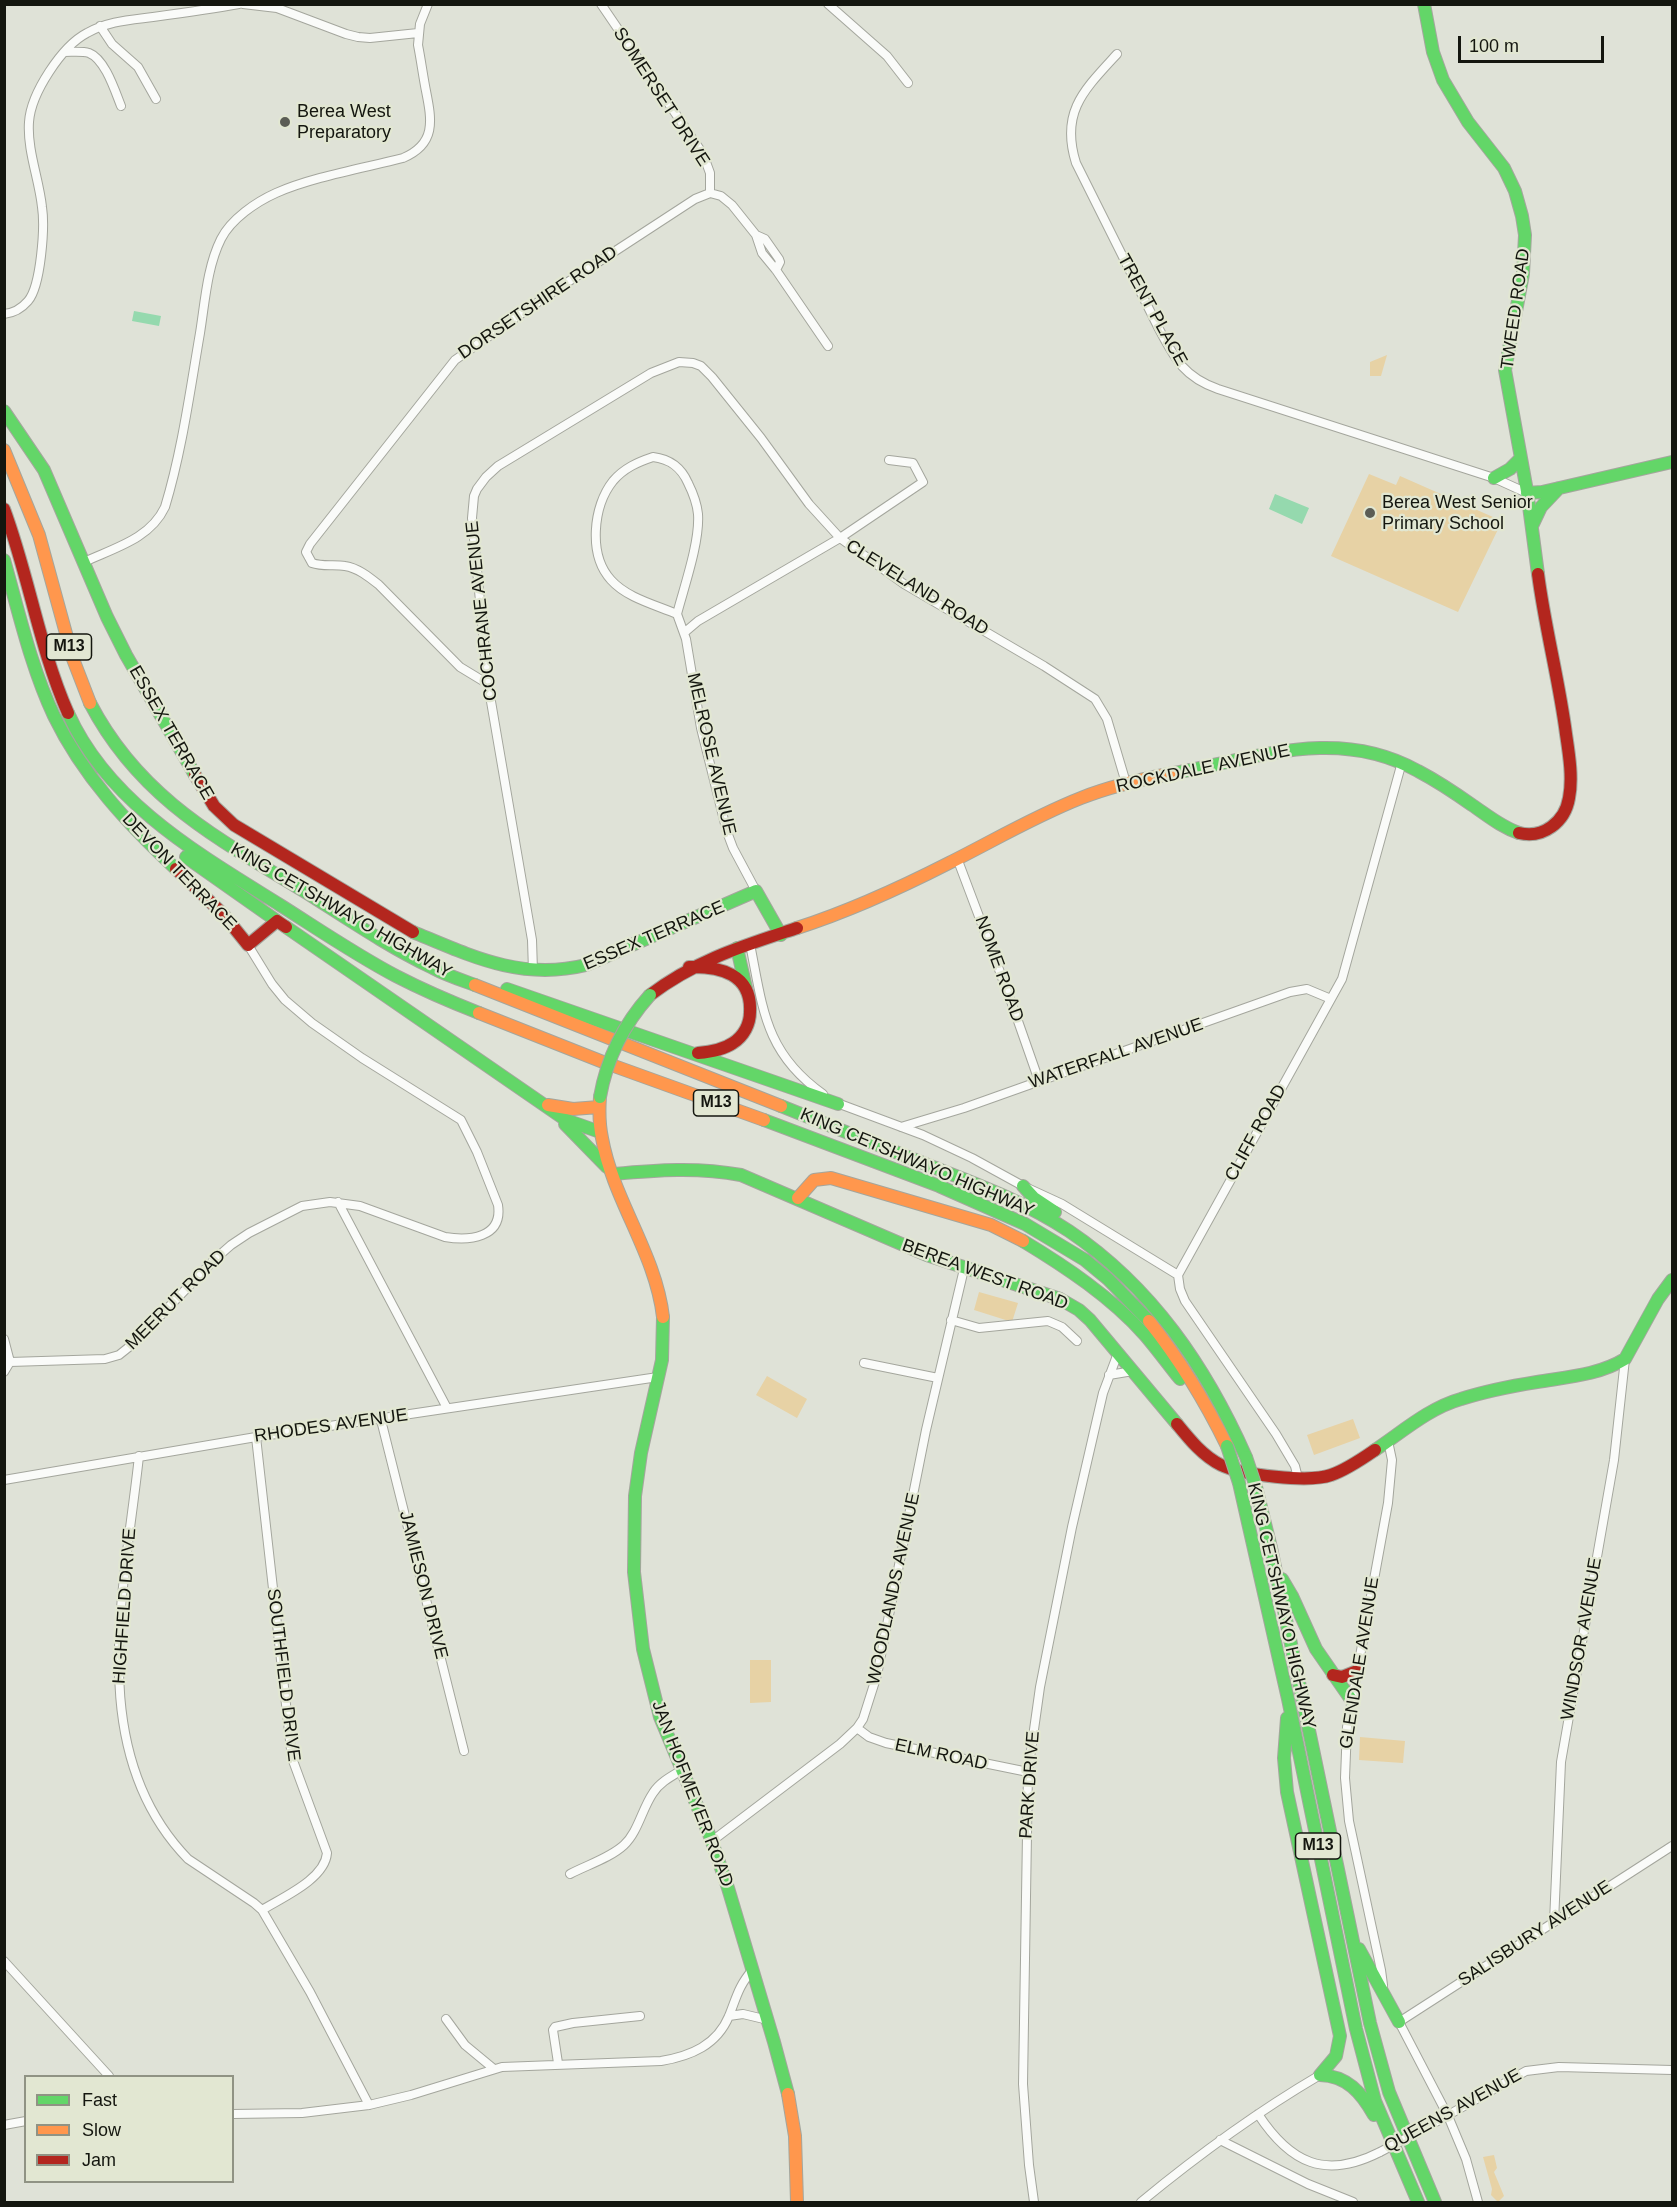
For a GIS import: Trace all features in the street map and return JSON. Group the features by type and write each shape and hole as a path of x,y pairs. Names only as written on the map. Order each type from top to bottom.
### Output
{"main road":[{"name":"TWEED ROAD","path":"1424,4 1428,38 1451,97 1496,156 1508,176 1522,216 1526,236 1524,266 1506,353 1505,370 1527,493"},
{"name":"ESSEX TERRACE","path":"4,411 44,470 107,617 126,655 206,794 234,825 405,929 478,959 533,971 562,971 586,965 756,891"},
{"name":"KING CETSHWAYO HIGHWAY","path":"4,450 42,545 73,663 98,718 126,761 164,799 212,836 434,969 948,1172 1031,1209 1069,1231 1130,1280 1181,1338 1221,1402 1246,1457 1256,1487 1370,2022 1389,2092 1435,2202"},
{"path":"1494,478 1510,469 1521,459"},
{"path":"1527,493 1542,492 1672,462"},
{"path":"1532,526 1541,507 1560,487"},
{"name":"ROCKDALE AVENUE","path":"614,1174 600,1132 600,1102 606,1068 624,1029 638,1007 668,980 712,956 781,935 845,910 957,858 1043,814 1126,783 1274,751 1305,748 1363,751 1402,762 1446,787 1508,828 1523,834 1541,833 1550,829 1568,810 1571,796 1571,765 1544,614 1527,493"},
{"name":"KING CETSHWAYO HIGHWAY","path":"4,509 19,551 53,676 76,726 92,753 129,798 175,837 291,912 411,983 572,1049 914,1175 997,1209 1034,1227 1088,1263 1121,1291 1141,1312 1186,1369 1227,1446 1239,1483 1288,1699 1364,2060 1376,2101 1418,2202"},
{"name":"DEVON TERRACE","path":"4,560 33,660 49,703 64,736 82,765 136,831 234,926 248,945"},
{"path":"92,753 108,781 140,819 174,848 572,1124 600,1132"},
{"name":"MELROSE AVENUE","path":"756,891 781,935"},
{"path":"248,945 277,921"},
{"path":"693,1053 718,1050 734,1042 746,1030 750,1002 737,948"},
{"path":"403,952 838,1104"},
{"path":"689,968 720,969 734,975 746,988"},
{"path":"541,1103 573,1109 600,1102"},
{"path":"541,1103 585,1142 614,1174"},
{"name":"BEREA WEST ROAD","path":"614,1174 663,1170 725,1172 752,1178 927,1256 1048,1295 1070,1305 1090,1320 1192,1444 1213,1461 1244,1473 1299,1478 1331,1475 1350,1466 1437,1408 1460,1399 1512,1386 1592,1373 1610,1368 1625,1359"},
{"name":"JAN HOFMEYER ROAD","path":"614,1174 645,1255 662,1310 664,1344 638,1472 633,1543 634,1582 649,1676 662,1723 712,1841 780,2060 792,2115 797,2202"},
{"path":"798,1198 814,1180 831,1178 963,1215 1017,1238 1073,1274 1131,1321 1151,1341 1217,1426"},
{"path":"1023,1186 1034,1198 1099,1244 1130,1271 1164,1310 1181,1338"},
{"path":"1625,1359 1658,1299 1672,1280"},
{"path":"1275,1569 1292,1596 1316,1649 1352,1701"},
{"path":"1333,1675 1342,1677 1357,1671"},
{"path":"1288,1699 1284,1758 1287,1792 1340,2036 1336,2056 1320,2074"},
{"path":"1352,1936 1399,2022"},
{"path":"1320,2074 1342,2078 1360,2093 1374,2115 1412,2202"}],"street":[{"path":"4,314 17,310 28,300 37,275 43,228 42,208 29,123 36,95 75,40 100,26 114,22 241,4 277,8 358,37 418,33"},
{"path":"84,562 136,539 150,530 165,507 193,378 213,260 221,239 231,225 256,204 275,194 294,186 404,158 424,143 429,133 431,119 418,33 428,4"},
{"name":"SOMERSET DRIVE","path":"601,4 703,154 710,173 710,193"},
{"path":"828,4 887,56 908,83"},
{"path":"100,26 112,44 138,67 156,99"},
{"path":"65,52 86,52 98,59 111,80 121,106"},
{"name":"TRENT PLACE","path":"1117,54 1093,81 1076,106 1070,127 1072,149 1084,180 1159,329 1172,354 1187,373 1197,381 1218,389 1494,478 1527,493"},
{"path":"710,193 722,196 756,235 765,239 779,259 776,270 828,346"},
{"name":"DORSETSHIRE ROAD","path":"488,684 460,667 379,585 368,577 347,566 317,565 308,558 306,552 455,360 531,306 695,198 710,193"},
{"name":"CLEVELAND ROAD","path":"679,362 693,363 707,371 762,438 814,510 840,538 904,584 1044,666 1095,699 1107,719 1126,783"},
{"name":"COCHRANE AVENUE","path":"533,971 532,940 488,684 472,518 474,496 486,477 512,456 651,373 679,362"},
{"path":"653,457 677,466 685,476 693,493 698,514 697,530 677,615 628,593 613,582 599,563 596,552 595,538 605,494 622,472 640,461 653,457"},
{"path":"685,632 698,621 840,538 923,482 913,463 889,460"},
{"name":"MELROSE AVENUE","path":"677,615 685,632 699,717 721,811 733,848 756,891"},
{"name":"CLIFF ROAD","path":"1178,1275 1342,980 1402,762"},
{"name":"NOME ROAD","path":"957,858 1039,1081"},
{"path":"750,944 765,1014 778,1048 806,1081 838,1104 901,1127 972,1158 1062,1204 1178,1275 1185,1301 1281,1441 1299,1478"},
{"name":"DEVON TERRACE","path":"248,945 263,972 285,1000 334,1039 404,1086 456,1116 466,1127 472,1139 499,1212 495,1225 485,1234 467,1238 445,1237 360,1206 338,1202"},
{"name":"WATERFALL AVENUE","path":"901,1127 964,1108 1290,992 1307,989 1331,999"},
{"path":"338,1202 447,1408"},
{"name":"MEERUT ROAD","path":"10,1362 95,1360 119,1355 134,1343 215,1259 239,1239 302,1206 338,1202"},
{"name":"WOODLANDS AVENUE","path":"712,1841 800,1776 857,1728 867,1708 877,1674 938,1378 964,1269"},
{"path":"951,1320 980,1328 1048,1321 1062,1327 1077,1341"},
{"path":"4,1339 10,1362 4,1372"},
{"name":"PARK DRIVE","path":"1034,2202 1023,2084 1028,1772 1040,1687 1072,1527 1094,1429 1109,1375 1118,1353"},
{"name":"WINDSOR AVENUE","path":"1554,1922 1561,1762 1614,1460 1625,1359"},
{"path":"864,1363 938,1378"},
{"path":"1109,1375 1133,1371"},
{"name":"RHODES AVENUE","path":"4,1480 256,1437 658,1377"},
{"name":"JAMIESON DRIVE","path":"381,1420 464,1751"},
{"name":"SOUTHFIELD DRIVE","path":"256,1437 292,1758 327,1853 325,1864 314,1877 262,1910"},
{"name":"GLENDALE AVENUE","path":"1383,1991 1381,1970 1357,1864 1346,1800 1345,1761 1357,1671 1388,1503 1392,1460 1388,1441"},
{"name":"HIGHFIELD DRIVE","path":"139,1456 119,1636 118,1669 122,1717 133,1767 154,1813 188,1859 262,1910 310,1992 369,2105"},
{"name":"ELM ROAD","path":"857,1728 869,1737 886,1743 1028,1772"},
{"path":"570,1874 624,1845 655,1790 682,1770"},
{"name":"SALISBURY AVENUE","path":"1399,2022 1672,1846"},
{"path":"4,1960 108,2075"},
{"path":"234,2114 291,2114 369,2105 411,2095 494,2068 558,2063 661,2061 681,2056 700,2049 716,2038 729,2016 740,1984 753,1969"},
{"path":"729,2016 743,2014 768,2020"},
{"path":"558,2063 553,2030 555,2027 640,2016"},
{"path":"446,2019 465,2045 494,2068"},
{"path":"1399,2022 1448,2116 1466,2159 1478,2202"},
{"name":"QUEENS AVENUE","path":"1258,2114 1279,2142 1289,2151 1306,2161 1342,2166 1380,2152 1530,2070 1566,2067 1672,2070"},
{"path":"1141,2202 1220,2140 1320,2074"},
{"path":"4,2125 24,2121"},
{"path":"1220,2140 1308,2184 1353,2202"}],"shaded area":[{"path":"134,311 161,316 159,326 132,321"},
{"path":"1387,355 1381,376 1370,376 1370,362"},
{"path":"1369,474 1396,485 1400,476 1502,521 1458,612 1331,556"},
{"path":"1275,494 1309,508 1302,524 1269,509"},
{"path":"979,1292 1018,1303 1012,1322 974,1310"},
{"path":"767,1376 807,1399 797,1418 756,1395"},
{"path":"1353,1419 1360,1438 1314,1455 1307,1435"},
{"path":"750,1660 771,1660 771,1702 750,1703"},
{"path":"1360,1737 1405,1741 1403,1763 1359,1760"},
{"path":"1494,2155 1497,2168 1494,2172 1504,2196 1498,2202 1491,2195 1492,2189 1483,2157"}],"traffic: fast":[{"path":"1424,4 1433,52 1443,80 1468,122 1504,168 1515,191 1522,216 1525,235 1523,274 1505,370 1527,491 1538,574"},
{"path":"4,411 44,470 107,617 126,655 195,775"},
{"path":"1494,478 1510,469 1521,458"},
{"path":"1527,493 1542,492 1672,462"},
{"path":"1532,526 1541,507 1559,488"},
{"path":"4,560 39,678 54,716 66,738 108,798 176,869"},
{"path":"90,703 110,737 133,766 184,814 243,854 385,942 438,971 475,985"},
{"path":"68,713 85,745 107,774 132,800 188,846 381,968 479,1013"},
{"path":"1174,773 1297,750 1328,748 1358,750 1388,758 1418,771 1500,824 1519,833"},
{"path":"186,857 277,921"},
{"path":"413,932 455,950 497,964 540,970 562,969 586,965 756,891 781,935"},
{"path":"286,927 566,1120 600,1132"},
{"path":"737,948 746,988"},
{"path":"507,989 838,1104"},
{"path":"600,1097 607,1068 618,1042 640,1006 650,995"},
{"path":"781,1106 1002,1195 1053,1221 1099,1253 1126,1277 1174,1331 1213,1392 1246,1457"},
{"path":"764,1120 939,1186 1025,1224 1085,1260 1108,1279 1149,1321"},
{"path":"565,1124 607,1167"},
{"path":"614,1174 693,1170 741,1175 927,1255 1060,1299 1079,1310 1090,1320 1177,1424"},
{"path":"1023,1186 1034,1198 1055,1212"},
{"path":"1023,1241 1072,1272 1118,1308 1145,1335 1180,1379"},
{"path":"1375,1450 1416,1421 1449,1403 1499,1389 1594,1372 1625,1359 1658,1299 1672,1280"},
{"path":"663,1317 662,1360 641,1453 635,1496 634,1572 643,1649 660,1717 711,1839 728,1888 788,2094"},
{"path":"1227,1446 1239,1483"},
{"path":"1246,1457 1256,1487"},
{"path":"1239,1483 1288,1699 1356,2029 1375,2101 1418,2202"},
{"path":"1256,1487 1271,1548 1370,2023 1389,2092 1435,2202"},
{"path":"1282,1579 1316,1649 1352,1701"},
{"path":"1287,1718 1284,1758 1287,1792 1340,2036 1336,2056 1320,2075"},
{"path":"1359,1949 1399,2022"},
{"path":"1320,2075 1346,2082 1364,2099 1374,2115"}],"traffic: slow":[{"path":"4,450 39,535 73,659 90,703"},
{"path":"797,928 855,907 893,890 1081,798 1127,783 1174,773"},
{"path":"475,985 781,1106"},
{"path":"479,1013 603,1062 764,1120"},
{"path":"600,1097 600,1128 607,1161 652,1271 663,1317"},
{"path":"548,1105 573,1109 599,1107"},
{"path":"798,1198 814,1180 831,1178 991,1225 1023,1241"},
{"path":"1149,1321 1191,1381 1227,1446"},
{"path":"788,2094 795,2136 797,2202"}],"traffic: jam":[{"path":"4,509 49,663 68,713"},
{"path":"1519,833 1536,833 1552,827 1567,807 1571,782 1563,714 1538,574"},
{"path":"195,775 214,806 234,825 413,932"},
{"path":"176,869 223,914 248,945 277,921 286,927"},
{"path":"650,995 702,963 797,928"},
{"path":"689,967 712,968 732,975 746,989 749,999 749,1021 740,1037 725,1047 698,1053"},
{"path":"1177,1424 1197,1447 1214,1461 1231,1469 1259,1475 1292,1478 1331,1475 1375,1450"},
{"path":"1333,1675 1342,1677 1357,1671"}],"place":[{"name":"Berea West Preparatory","path":"285,122"},
{"name":"Berea West Senior Primary School","path":"1370,513"}]}
